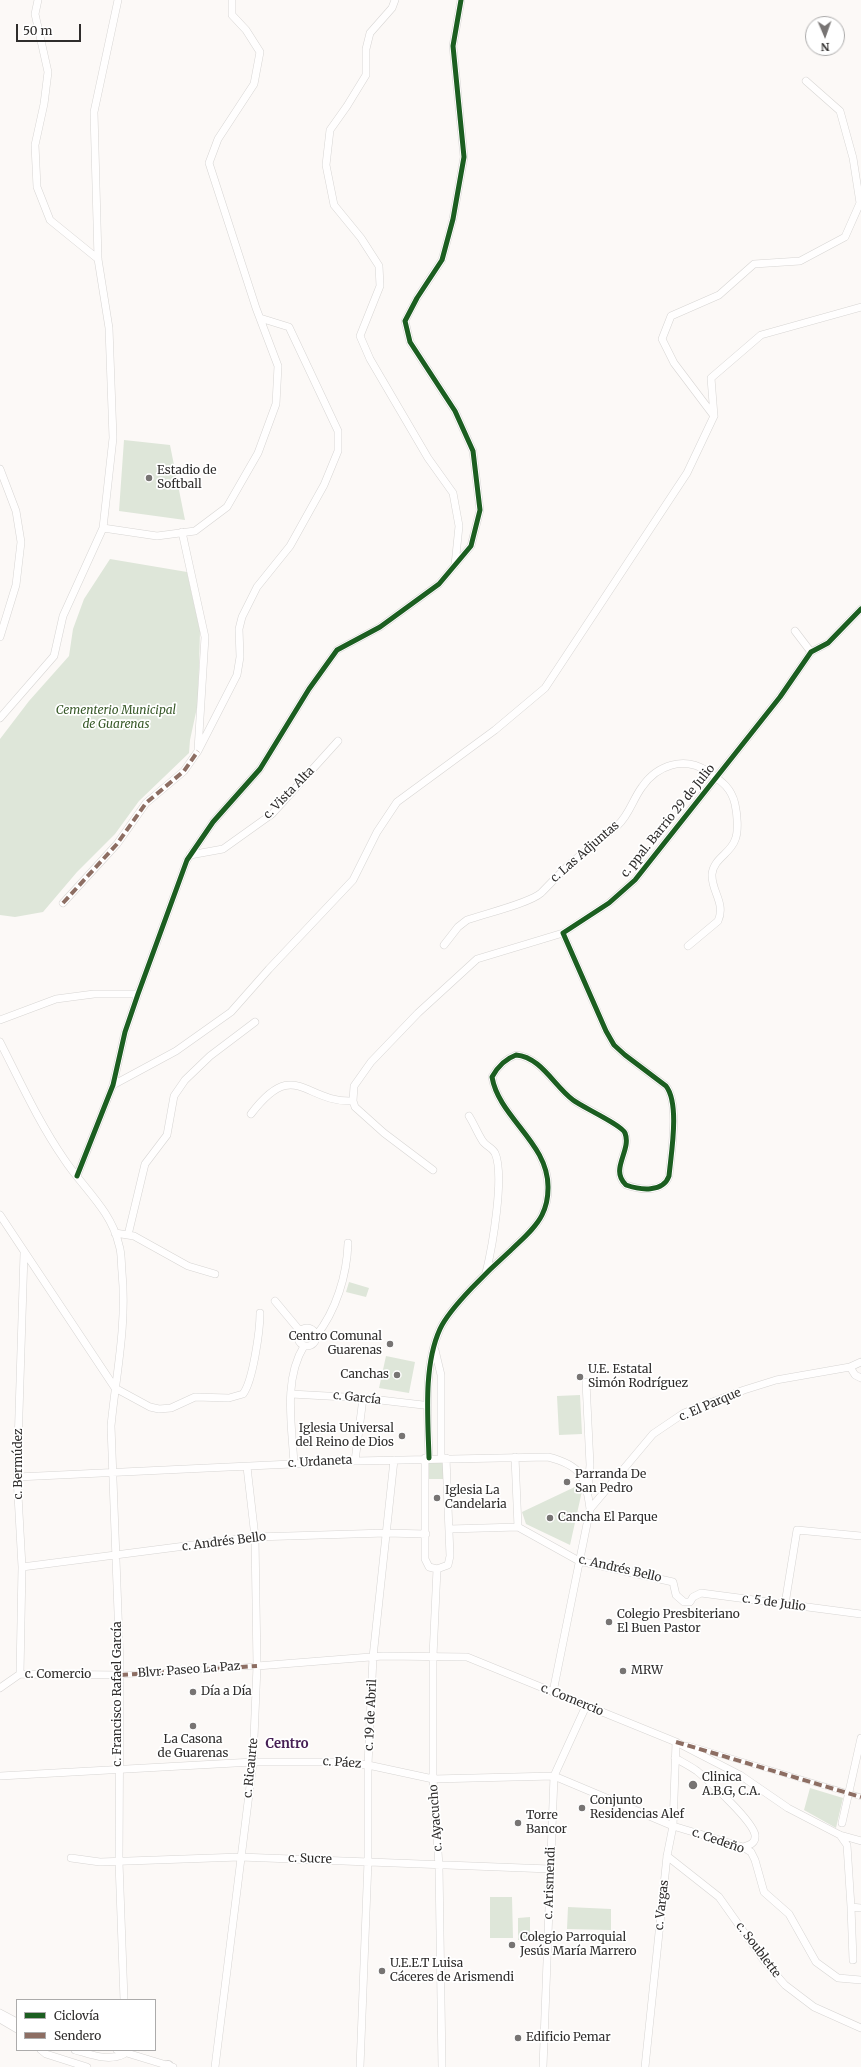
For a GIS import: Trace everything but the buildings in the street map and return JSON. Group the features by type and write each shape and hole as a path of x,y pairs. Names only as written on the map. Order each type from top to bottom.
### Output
{"street":[{"path":"38,0 35,14 48,72 44,104 35,145 37,187 50,220 98,259"},
{"path":"0,718 54,656 63,616 103,528 113,438 109,328 98,259 94,112 118,0"},
{"path":"103,528 157,536 195,531 227,507 258,454 276,404 278,366 260,318 209,163 218,139 254,84 260,52 246,30 232,15 232,0"},
{"path":"395,0 392,8 370,33 366,49 366,74 347,106 330,130 326,165 334,205 361,238 379,266 380,286 360,336 370,360 428,458 453,493 459,526 455,565"},
{"path":"77,1176 113,1085 125,1032 150,958 190,856 213,822 260,769 309,689 337,650 386,622 439,584 472,546 480,510 473,451 455,411 410,342 405,321 417,298 442,260 453,219 463,164 464,157 453,46 461,0"},
{"path":"714,416 674,363 662,339 671,316 719,295 754,264 800,261 845,237 860,203 853,158 840,111 806,81"},
{"path":"113,1085 176,1051 231,1012 269,968 353,880 377,832 397,802 495,730 545,688 687,473 714,416 711,378 761,336 861,307"},
{"path":"63,903 116,844 146,803 184,772 198,751 237,675 240,657 239,629 242,617 257,587 290,546 324,485 338,451 338,431 289,327 260,318"},
{"path":"0,470 16,511 22,542 16,585 0,637"},
{"path":"182,532 205,636 198,751"},
{"name":"c. ppal. Barrio 29 de Julio","path":"353,1100 354,1086 371,1062 418,1013 477,959 563,933 609,903 635,880 780,698 811,652 828,643 861,609"},
{"path":"796,631 811,652"},
{"name":"c. Vista Alta","path":"190,856 222,849 272,814 338,741"},
{"name":"c. Las Adjuntas","path":"444,945 458,927 467,920 540,894 569,865 624,819 642,786 649,778 668,766 691,763 716,777 728,786 733,796 736,809 735,840 716,862 712,874 712,883 721,908 720,916 718,920 688,946"},
{"path":"434,1346 441,1375 450,1562 444,1567 437,1569 429,1567 426,1563 429,1376 434,1346 440,1329 448,1316 486,1273 521,1242 538,1222 546,1205 548,1188 544,1166 538,1152 496,1092 492,1077 496,1070 511,1057 516,1055 530,1058 572,1100 623,1130 625,1133 624,1148 619,1176 626,1185 643,1189 659,1188 667,1182 669,1176 673,1109 670,1092 666,1086 614,1045 606,1032 563,933"},
{"path":"0,1020 56,999 94,994 138,994"},
{"path":"128,1235 145,1164 167,1135 174,1096 186,1080 210,1056 255,1022"},
{"name":"c. Francisco Rafael García","path":"0,1042 63,1159 95,1197 115,1233 120,1246 124,1291 121,1352 111,1426 120,1675 119,1862 124,1999"},
{"path":"250,1114 267,1095 287,1085 298,1085 337,1100 353,1100 355,1107 384,1133 433,1170"},
{"path":"469,1116 482,1141 494,1152 498,1172 497,1206 492,1248 486,1273"},
{"path":"0,1214 24,1253 115,1388 150,1407 159,1409 171,1408 195,1397 229,1398 243,1394 247,1384 260,1329 260,1313"},
{"path":"115,1233 128,1235 153,1245 188,1266 215,1274"},
{"path":"304,1346 314,1343 316,1336 331,1313 348,1255 348,1243"},
{"name":"c. Bermúdez","path":"20,1674 22,1567 17,1477 24,1253"},
{"path":"275,1300 300,1331"},
{"path":"300,1331 309,1328 316,1336"},
{"path":"300,1331 298,1340 304,1346"},
{"path":"294,1464 291,1394 294,1370 304,1346"},
{"name":"c. El Parque","path":"553,1692 590,1509 653,1434 684,1413 776,1380 850,1367 861,1362"},
{"path":"850,1367 855,1375 861,1378"},
{"path":"586,1382 590,1465 588,1493"},
{"name":"c. García","path":"291,1394 363,1398 423,1405"},
{"path":"355,1461 363,1398"},
{"path":"515,1457 518,1528"},
{"name":"c. Urdaneta","path":"17,1477 427,1458 548,1457 562,1460 583,1477 588,1493 590,1509"},
{"name":"c. 19 de Abril","path":"360,2067 368,1861 368,1765 374,1657 394,1460"},
{"name":"c. Ricaurte","path":"215,2067 253,1762 257,1666 254,1537 247,1467"},
{"name":"c. Andrés Bello","path":"449,1529 518,1528 579,1561 666,1579 672,1582 676,1595 679,1599 684,1602 690,1602"},
{"path":"784,1604 797,1530 861,1536"},
{"name":"c. Andrés Bello","path":"22,1567 254,1537 386,1533 426,1534"},
{"name":"c. Ayacucho","path":"437,1569 433,1656 433,1779 439,1866 442,2067"},
{"name":"c. 5 de Julio","path":"690,1602 693,1597 701,1593 861,1614"},
{"name":"c. Comercio","path":"257,1666 374,1657 467,1657 676,1742 740,1776 788,1808 840,1835 861,1841"},
{"name":"Blvr. Paseo La Paz","path":"120,1675 257,1666"},
{"name":"c. Comercio","path":"0,1688 20,1674 120,1675"},
{"name":"c. Arismendi","path":"543,2067 554,1776 586,1706"},
{"path":"842,1823 861,1738"},
{"path":"676,1742 861,1797"},
{"name":"c. Vargas","path":"645,2067 667,1856 672,1826 676,1742"},
{"path":"675,1758 695,1770 710,1782 745,1819 755,1834 755,1840 752,1844 744,1847"},
{"name":"c. Páez","path":"0,1776 253,1762 339,1762 368,1765 433,1779 554,1776 672,1826"},
{"name":"c. Cedeño","path":"672,1826 744,1847 750,1852 755,1860 764,1892 789,1914 816,1962 838,1978 861,1980"},
{"path":"840,1835 847,1845 853,1960"},
{"name":"c. Soublette","path":"667,1856 719,1897 765,1962 785,1985 814,2007 861,2028"},
{"name":"c. Sucre","path":"71,1858 91,1862 240,1858 368,1861 439,1866 550,1870"},
{"path":"851,1907 861,1908"},
{"path":"0,2013 16,2021"},
{"path":"0,2019 16,2028"},
{"path":"42,2051 46,2054 87,2067"},
{"path":"79,2051 116,2058 125,2051 169,2067"}],"green space":[{"name":"Estadio de Softball","path":"124,440 170,445 185,520 119,511"},
{"name":"Cementerio Municipal de Guarenas","path":"110,559 187,572 200,631 198,703 190,740 189,753 139,801 115,834 77,872 43,912 15,917 0,915 0,739 29,701 69,656 73,629 84,599"},
{"path":"349,1282 369,1288 366,1297 346,1292"},
{"name":"Canchas","path":"386,1356 415,1362 409,1393 379,1388"},
{"path":"580,1395 582,1434 559,1435 557,1396"},
{"path":"443,1461 444,1479 429,1479 428,1462"},
{"name":"Cancha El Parque","path":"579,1485 582,1491 570,1545 526,1524 522,1512"},
{"path":"810,1788 843,1798 836,1828 804,1810"},
{"path":"490,1897 512,1897 513,1938 490,1938"},
{"path":"568,1907 611,1909 611,1930 567,1929"},
{"path":"530,1917 530,1940 518,1940 518,1918"}],"marked path":[{"path":"63,903 117,844 146,803 184,771 198,751"},
{"path":"120,1675 257,1666"},
{"path":"676,1742 861,1797"}],"cycle path":[{"path":"77,1176 113,1085 125,1032 187,860 213,822 260,769 309,689 337,650 380,627 439,584 471,546 480,510 473,451 455,411 410,342 405,321 417,298 442,260 453,219 464,157 453,46 461,0"},
{"path":"429,1458 429,1376 431,1359 440,1329 452,1310 472,1288 532,1230 539,1220 546,1205 548,1188 546,1172 541,1157 496,1092 492,1077 499,1066 516,1055 525,1057 540,1066 573,1100 617,1125 625,1133 626,1146 620,1166 620,1173 621,1179 626,1185 644,1189 656,1188 662,1185 669,1176 674,1130 673,1105 670,1094 666,1086 614,1045 606,1031 563,933 609,903 635,880 780,697 811,652 828,643 861,609"}],"place":[{"name":"Estadio de Softball","path":"149,478"},
{"name":"Centro Comunal Guarenas","path":"390,1344"},
{"name":"Canchas","path":"397,1375"},
{"name":"U.E. Estatal Simón Rodríguez","path":"580,1377"},
{"name":"Iglesia Universal del Reino de Dios","path":"402,1436"},
{"name":"Parranda De San Pedro","path":"567,1482"},
{"name":"Iglesia La Candelaria","path":"437,1498"},
{"name":"Cancha El Parque","path":"550,1518"},
{"name":"Colegio Presbiteriano El Buen Pastor","path":"609,1622"},
{"name":"MRW","path":"623,1671"},
{"name":"Día a Día","path":"193,1692"},
{"name":"La Casona de Guarenas","path":"193,1726"},
{"name":"Clinica A.B.G, C.A.","path":"693,1785"},
{"name":"Conjunto Residencias Alef","path":"582,1808"},
{"name":"Torre Bancor","path":"518,1823"},
{"name":"Colegio Parroquial Jesús María Marrero","path":"512,1945"},
{"name":"U.E.E.T Luisa Cáceres de Arismendi","path":"382,1971"},
{"name":"Edificio Pemar","path":"518,2038"}],"district":[{"name":"Centro","path":"287,1744"}]}
